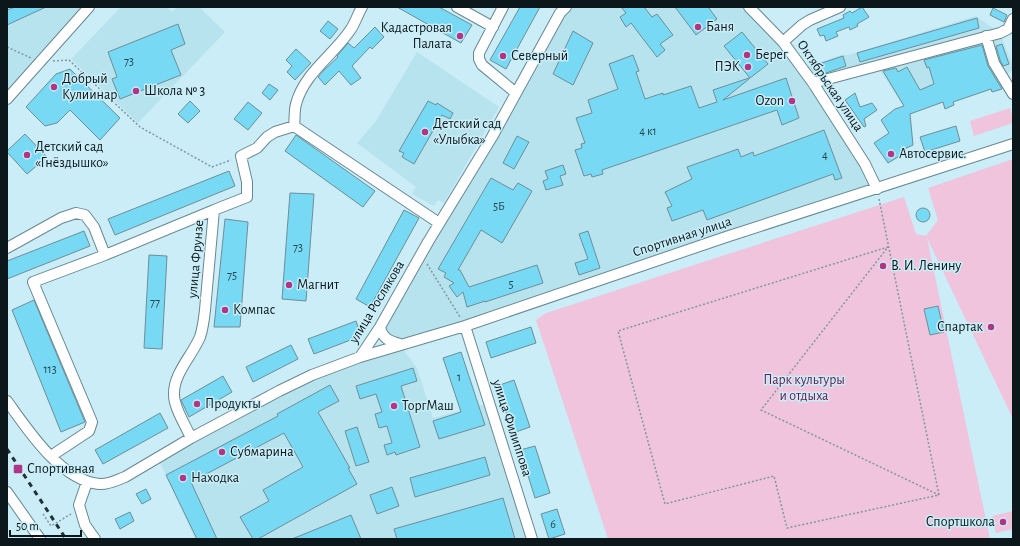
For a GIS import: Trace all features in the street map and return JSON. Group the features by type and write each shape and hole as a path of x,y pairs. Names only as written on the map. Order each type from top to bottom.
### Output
{"street":[{"path":"7,99 88,7"},
{"path":"294,126 295,105 309,76 351,29 362,7"},
{"path":"457,7 493,27"},
{"path":"503,7 480,53 479,59 482,65 516,93"},
{"name":"улица Рослякова","path":"87,482 100,484 114,482 125,477 191,438 279,391 312,375 360,357 380,327 421,254 492,137 560,13 566,7"},
{"name":"Октябрьская улица","path":"749,7 783,42 813,83 865,164 877,189"},
{"path":"783,42 810,20 840,7"},
{"path":"813,83 1000,33 1008,29 1013,19"},
{"path":"986,36 994,63 1013,94"},
{"path":"240,156 257,148 267,137 275,132 294,126"},
{"path":"294,126 440,223"},
{"name":"Спортивная улица","path":"360,357 465,326 726,237 1013,144"},
{"name":"улица Фрунзе","path":"191,438 176,405 174,396 175,384 200,336 203,326 214,210 247,197 247,182 240,156"},
{"path":"51,456 89,431 92,422 33,282 105,255 214,210"},
{"path":"7,248 61,218 76,213 85,214 94,227 105,255"},
{"name":"улица Филиппова","path":"465,326 532,539"},
{"path":"380,327 384,337 389,342 400,344"},
{"path":"7,401 31,434 51,456 68,471 87,482 79,505 85,525 95,539"},
{"path":"7,492 40,539"}],"path":[{"path":"7,47 39,62 69,60 140,127 212,167 240,156"},
{"path":"877,189 939,495"},
{"path":"888,247 618,331 665,504 774,476 787,528 939,495"},
{"path":"888,247 761,410 939,495"},
{"path":"421,254 465,326"},
{"path":"43,514 52,526 69,515 79,505"}],"shaded area":[{"path":"7,7 89,7 7,99"},
{"name":"Школа № 3","path":"121,7 166,7 172,12 177,7 199,7 225,32 138,123 71,59"},
{"path":"566,7 749,7 802,68 841,55 848,55 976,16 1000,33 1013,66 1013,71 908,110 906,105 902,104 877,66 813,83 877,189 400,345 417,368 433,418 489,403 532,539 195,539 158,458 279,391 399,345 381,333"},
{"name":"Детский сад «Улыбка»","path":"417,52 499,107 444,203 438,200 434,206 412,194 416,187 357,143 376,121"}],"green space":[{"path":"1010,108 1013,123 974,136 970,121"},
{"name":"Парк культуры и отдыха","path":"1013,159 1013,419 927,238 990,539 608,539 536,320 546,313 904,197 916,234 926,236 938,220 928,188"},
{"name":"Спортшкола","path":"1013,511 1013,529 996,533 992,516"}],"building":[{"path":"15,7 46,7 7,25 7,10"},
{"path":"397,7 439,7 472,25 461,43"},
{"path":"520,7 540,7 506,69 490,60"},
{"path":"621,7 644,7 652,17 657,14 673,35 660,44 665,50 657,57 631,23 626,27 620,17 626,13"},
{"name":"Баня","path":"675,7 708,7 717,19 696,35"},
{"path":"862,7 869,17 857,24 858,26 850,30 849,27 836,32 838,36 826,41 824,35 820,36 817,29 844,18 843,15 850,11 852,13"},
{"path":"993,8 1007,15 1004,22 990,15"},
{"path":"977,18 979,28 860,62 857,53"},
{"path":"328,21 338,29 330,39 320,31"},
{"path":"178,24 185,44 171,50 181,75 120,99 112,79 117,77 108,52"},
{"path":"375,27 384,37 372,49 370,47 352,66 361,78 351,85 339,71 325,85 318,77 338,57 337,56 348,43 354,48"},
{"path":"573,31 593,43 573,85 553,74"},
{"path":"742,32 768,64 750,78 724,46"},
{"path":"1002,44 1009,64 1003,66 996,46"},
{"path":"982,45 988,66 1002,89 992,92 991,89 953,102 954,105 945,109 943,102 910,114 913,145 900,151 903,154 888,163 874,143 889,133 881,120 895,109 904,106 883,71 896,68 898,72 907,67 920,90 934,84 929,67 927,68 924,60"},
{"path":"296,49 311,63 295,80 287,72 292,66 286,60"},
{"path":"633,55 639,71 636,72 645,99 691,86 699,108 717,102 713,90 749,78 723,100 786,78 799,118 782,125 777,110 602,170 603,174 592,177 591,174 584,176 575,150 582,148 581,144 585,143 576,118 592,113 588,100 618,89 609,64"},
{"path":"843,56 846,66 823,74 819,64"},
{"path":"70,69 120,118 100,140 70,110 57,123 45,126 26,107 56,74"},
{"path":"269,84 278,90 270,100 262,93"},
{"path":"855,93 860,107 872,103 877,110 864,119 866,126 864,127 845,100"},
{"path":"190,101 200,111 188,123 178,114"},
{"path":"428,101 436,105 437,103 453,113 450,119 442,115 414,164 402,157 404,153 399,151"},
{"path":"248,102 262,113 248,130 234,119"},
{"path":"956,126 960,141 925,152 920,137"},
{"path":"824,130 842,178 835,180 833,174 707,220 703,210 672,221 667,208 672,206 665,192 692,179 687,167 738,149 741,157 753,152 754,156"},
{"name":"Детский сад «Гнёздышко»","path":"25,134 47,157 27,174 7,152"},
{"path":"296,135 375,191 363,207 285,151"},
{"path":"517,136 529,142 514,169 503,163"},
{"path":"563,165 566,174 560,176 563,185 546,190 543,181 548,179 545,171"},
{"path":"229,171 235,186 115,235 108,219"},
{"path":"491,178 513,190 518,183 532,191 502,243 481,230 458,270 460,270 469,287 537,265 543,283 467,307 463,292 457,297 449,286 454,283 444,277 446,273 438,269"},
{"path":"290,193 314,194 306,301 282,299"},
{"path":"923,208 928,210 930,215 928,220 923,222 918,220 916,215 918,210"},
{"path":"404,210 419,218 370,307 356,299"},
{"path":"225,219 248,222 240,327 214,327"},
{"path":"84,231 90,246 7,279 7,261"},
{"path":"588,231 600,268 579,275 575,263 588,259 579,234"},
{"path":"149,255 167,256 162,349 144,348"},
{"path":"34,300 85,422 61,432 12,310"},
{"path":"938,306 944,332 930,335 924,309"},
{"path":"356,321 361,336 314,354 308,339"},
{"path":"531,327 536,343 491,358 486,342"},
{"path":"291,345 298,359 253,382 246,367"},
{"path":"461,352 485,425 439,439 433,421 461,412 443,358"},
{"name":"ТоргМаш","path":"413,368 417,381 401,386 420,447 396,455 395,452 387,455 384,445 392,443 387,426 379,428 375,414 382,412 376,394 360,399 356,386"},
{"path":"223,376 232,392 189,417 181,400"},
{"path":"514,380 530,427 513,433 497,386"},
{"path":"330,385 339,401 318,412 350,468 348,468 357,484 258,539 253,539 240,517 269,501 263,490 303,467 284,433 191,482 217,539 197,539 166,475 278,416 277,414"},
{"path":"160,413 168,428 103,464 95,450"},
{"path":"357,427 369,462 356,466 345,431"},
{"path":"535,446 550,493 535,498 520,450"},
{"path":"485,457 490,475 415,497 410,478"},
{"path":"392,487 399,506 377,514 370,495"},
{"path":"146,489 151,499 142,504 136,494"},
{"path":"503,498 515,539 397,539 394,529"},
{"path":"557,509 565,534 549,539 541,514"},
{"path":"130,512 134,521 120,529 115,519"},
{"path":"351,515 361,539 292,539"}],"railway":[{"path":"7,449 66,539"}],"place":[{"name":"Баня","path":"698,27"},
{"name":"Кадастровая Палата","path":"460,36"},
{"name":"Берег","path":"747,55"},
{"name":"Северный","path":"503,56"},
{"name":"ПЭК","path":"748,67"},
{"name":"Добрый Кулиинар","path":"54,87"},
{"name":"Школа № 3","path":"136,91"},
{"name":"Ozon","path":"792,101"},
{"name":"Детский сад «Улыбка»","path":"425,132"},
{"name":"Автосервис.","path":"891,154"},
{"name":"Детский сад «Гнёздышко»","path":"27,155"},
{"name":"В. И. Ленину","path":"883,266"},
{"name":"Магнит","path":"289,285"},
{"name":"Компас","path":"225,310"},
{"name":"Спартак","path":"991,327"},
{"name":"Продукты","path":"197,404"},
{"name":"ТоргМаш","path":"394,406"},
{"name":"Субмарина","path":"222,452"},
{"name":"Спортивная","path":"18,469"},
{"name":"Находка","path":"183,478"},
{"name":"Спортшкола","path":"1003,522"}]}
